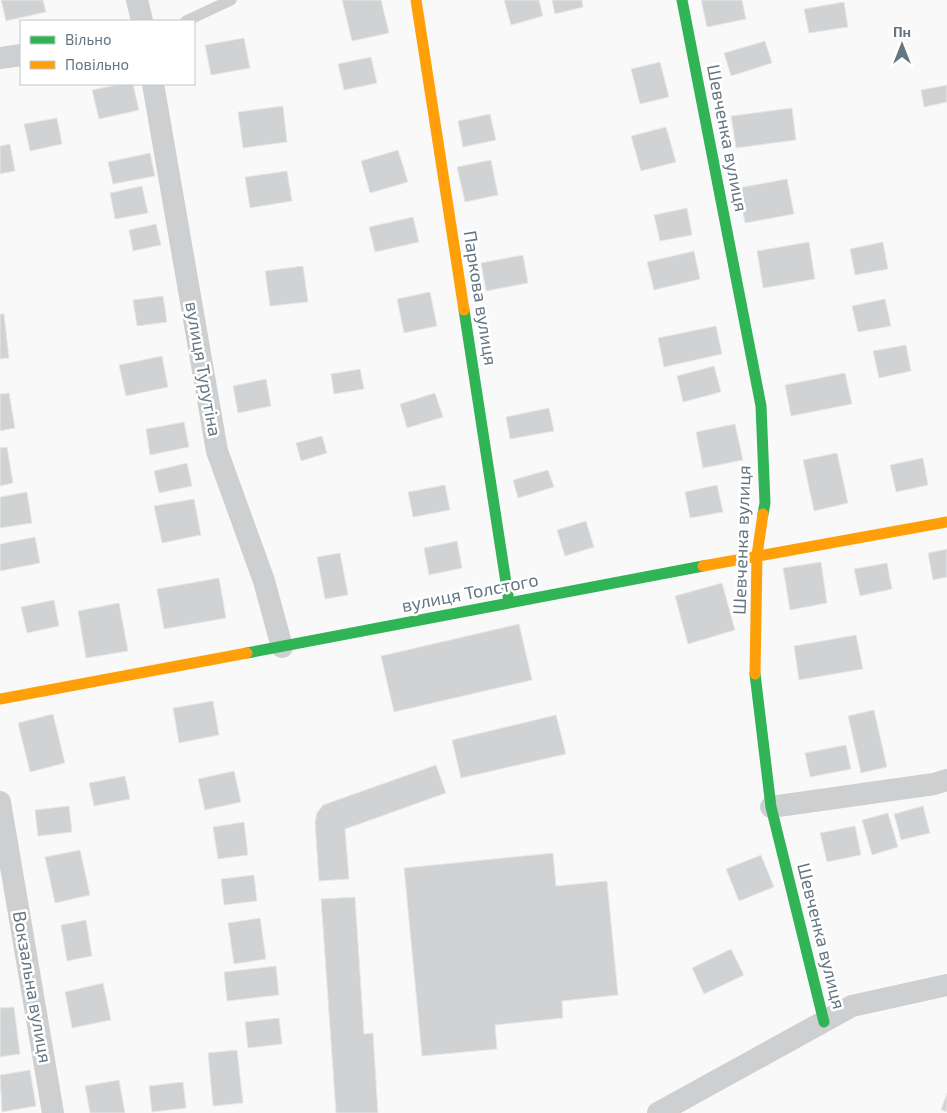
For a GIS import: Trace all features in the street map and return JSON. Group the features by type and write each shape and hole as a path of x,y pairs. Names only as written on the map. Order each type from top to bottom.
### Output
{"street":[{"path":"138,0 142,20"},
{"name":"Паркова вулиця","path":"416,0 509,602"},
{"name":"Шевченка вулиця","path":"682,0 761,406 765,503 757,555 756,686 771,807 824,1022"},
{"path":"0,58 20,55"},
{"name":"вулиця Турутіна","path":"154,85 217,451 264,581 282,647"},
{"name":"вулиця Толстого","path":"0,699 282,647 757,555 947,522"},
{"path":"771,807 934,784 947,780"},
{"name":"Вокзальна вулиця","path":"0,802 53,1113"},
{"path":"658,1113 852,1006 947,985"}],"lane":[{"path":"188,20 231,0"}],"building":[{"path":"1,0 43,0 46,12 6,21"},
{"path":"342,0 381,0 389,33 352,41"},
{"path":"504,0 539,0 543,16 511,25"},
{"path":"552,0 582,0 583,7 555,14"},
{"path":"701,0 742,0 746,19 707,27"},
{"path":"844,2 848,27 809,33 804,9"},
{"path":"244,38 250,68 211,75 205,45"},
{"path":"765,41 772,63 731,76 724,53"},
{"path":"371,57 377,83 344,90 338,64"},
{"path":"660,62 669,97 640,104 631,69"},
{"path":"116,85 133,85 139,110 99,119 92,90"},
{"path":"947,85 947,102 924,107 921,90"},
{"path":"283,106 287,142 243,148 238,112"},
{"path":"792,108 796,140 736,148 731,116"},
{"path":"490,114 496,140 463,147 458,121"},
{"path":"57,118 62,144 30,151 24,124"},
{"path":"666,127 676,162 641,171 631,136"},
{"path":"10,144 15,171 0,174 0,146"},
{"path":"398,150 408,182 370,193 361,161"},
{"path":"150,153 155,176 113,184 108,162"},
{"path":"491,160 498,195 465,202 457,167"},
{"path":"287,171 292,201 250,208 245,177"},
{"path":"787,179 794,214 745,223 738,188"},
{"path":"142,186 148,213 115,219 110,193"},
{"path":"687,208 692,235 660,241 654,215"},
{"path":"413,217 419,242 375,252 369,227"},
{"path":"156,224 161,245 133,251 129,230"},
{"path":"809,242 815,279 763,288 757,251"},
{"path":"883,242 888,269 855,275 850,249"},
{"path":"694,251 700,279 654,290 647,262"},
{"path":"523,255 528,283 486,291 481,263"},
{"path":"303,266 308,302 270,306 265,271"},
{"path":"430,292 437,326 404,333 397,299"},
{"path":"163,296 167,322 137,326 133,300"},
{"path":"885,299 891,326 858,332 852,306"},
{"path":"0,314 4,314 9,358 0,359"},
{"path":"716,326 722,354 664,367 658,338"},
{"path":"906,345 911,371 879,378 873,351"},
{"path":"162,356 168,387 126,396 119,365"},
{"path":"714,366 721,392 683,402 677,376"},
{"path":"360,369 364,389 334,394 331,374"},
{"path":"845,373 852,404 791,416 785,385"},
{"path":"266,379 271,406 238,413 233,386"},
{"path":"9,393 15,428 0,431 0,394"},
{"path":"435,393 443,417 407,428 400,404"},
{"path":"549,408 554,431 510,439 506,417"},
{"path":"184,422 189,447 150,455 146,429"},
{"path":"735,424 743,460 703,468 696,432"},
{"path":"322,436 327,453 301,461 296,443"},
{"path":"7,447 13,483 0,486 0,448"},
{"path":"837,453 848,503 814,511 803,460"},
{"path":"923,458 928,485 896,492 890,465"},
{"path":"187,463 192,486 159,493 154,471"},
{"path":"548,470 554,487 518,498 513,480"},
{"path":"445,485 450,510 413,517 408,492"},
{"path":"717,485 723,512 690,518 685,492"},
{"path":"27,492 32,523 0,528 0,497"},
{"path":"194,499 201,535 162,543 154,506"},
{"path":"586,521 594,547 565,556 557,530"},
{"path":"35,537 40,563 0,571 0,544"},
{"path":"457,541 462,568 429,575 424,548"},
{"path":"947,549 947,577 933,580 928,553"},
{"path":"340,553 348,595 325,599 317,557"},
{"path":"821,562 827,603 790,610 783,568"},
{"path":"887,563 892,589 860,596 854,569"},
{"path":"219,578 226,618 164,629 157,589"},
{"path":"722,583 735,630 688,644 675,596"},
{"path":"54,600 59,626 27,633 21,607"},
{"path":"119,603 128,651 86,658 78,611"},
{"path":"519,624 532,680 394,712 381,656"},
{"path":"856,635 863,669 799,680 794,646"},
{"path":"213,701 219,735 179,743 173,708"},
{"path":"874,710 887,767 861,773 848,716"},
{"path":"53,714 65,763 30,772 18,723"},
{"path":"556,715 566,754 461,778 452,740"},
{"path":"846,745 851,769 810,777 805,753"},
{"path":"436,765 446,793 345,829 349,879 319,881 315,822 317,813 323,805"},
{"path":"234,771 241,802 205,810 198,779"},
{"path":"125,776 130,799 94,806 89,783"},
{"path":"69,806 72,832 38,836 35,810"},
{"path":"923,806 930,833 901,840 894,814"},
{"path":"888,813 898,847 872,855 862,820"},
{"path":"244,822 248,855 218,859 213,827"},
{"path":"855,826 861,855 827,862 820,833"},
{"path":"80,850 90,895 55,903 45,857"},
{"path":"553,853 556,886 607,881 618,995 562,1001 563,1018 495,1025 497,1049 422,1056 404,868"},
{"path":"761,855 774,887 739,901 726,869"},
{"path":"254,875 257,901 224,905 221,879"},
{"path":"355,897 364,1034 373,1033 378,1113 336,1113 321,899"},
{"path":"260,918 266,959 234,964 228,923"},
{"path":"86,920 92,956 67,961 61,925"},
{"path":"731,949 744,975 704,994 692,968"},
{"path":"276,966 279,995 227,1001 224,972"},
{"path":"103,983 111,1020 72,1028 65,992"},
{"path":"14,1007 20,1054 0,1057 0,1008"},
{"path":"279,1018 282,1044 248,1048 245,1022"},
{"path":"237,1050 243,1103 213,1106 208,1053"},
{"path":"30,1070 36,1106 2,1112 0,1075"},
{"path":"119,1080 125,1113 90,1113 85,1086"},
{"path":"183,1082 186,1108 152,1112 149,1086"},
{"path":"947,1093 947,1112 941,1110"}],"traffic: fast":[{"path":"682,0 761,406 765,503 763,514"},
{"path":"464,310 509,602"},
{"path":"247,653 703,566"},
{"path":"755,674 771,807 824,1022"}],"traffic: slow":[{"path":"416,0 464,310"},
{"path":"755,674 757,555 763,514"},
{"path":"703,566 947,522"},
{"path":"0,699 247,653"}]}
